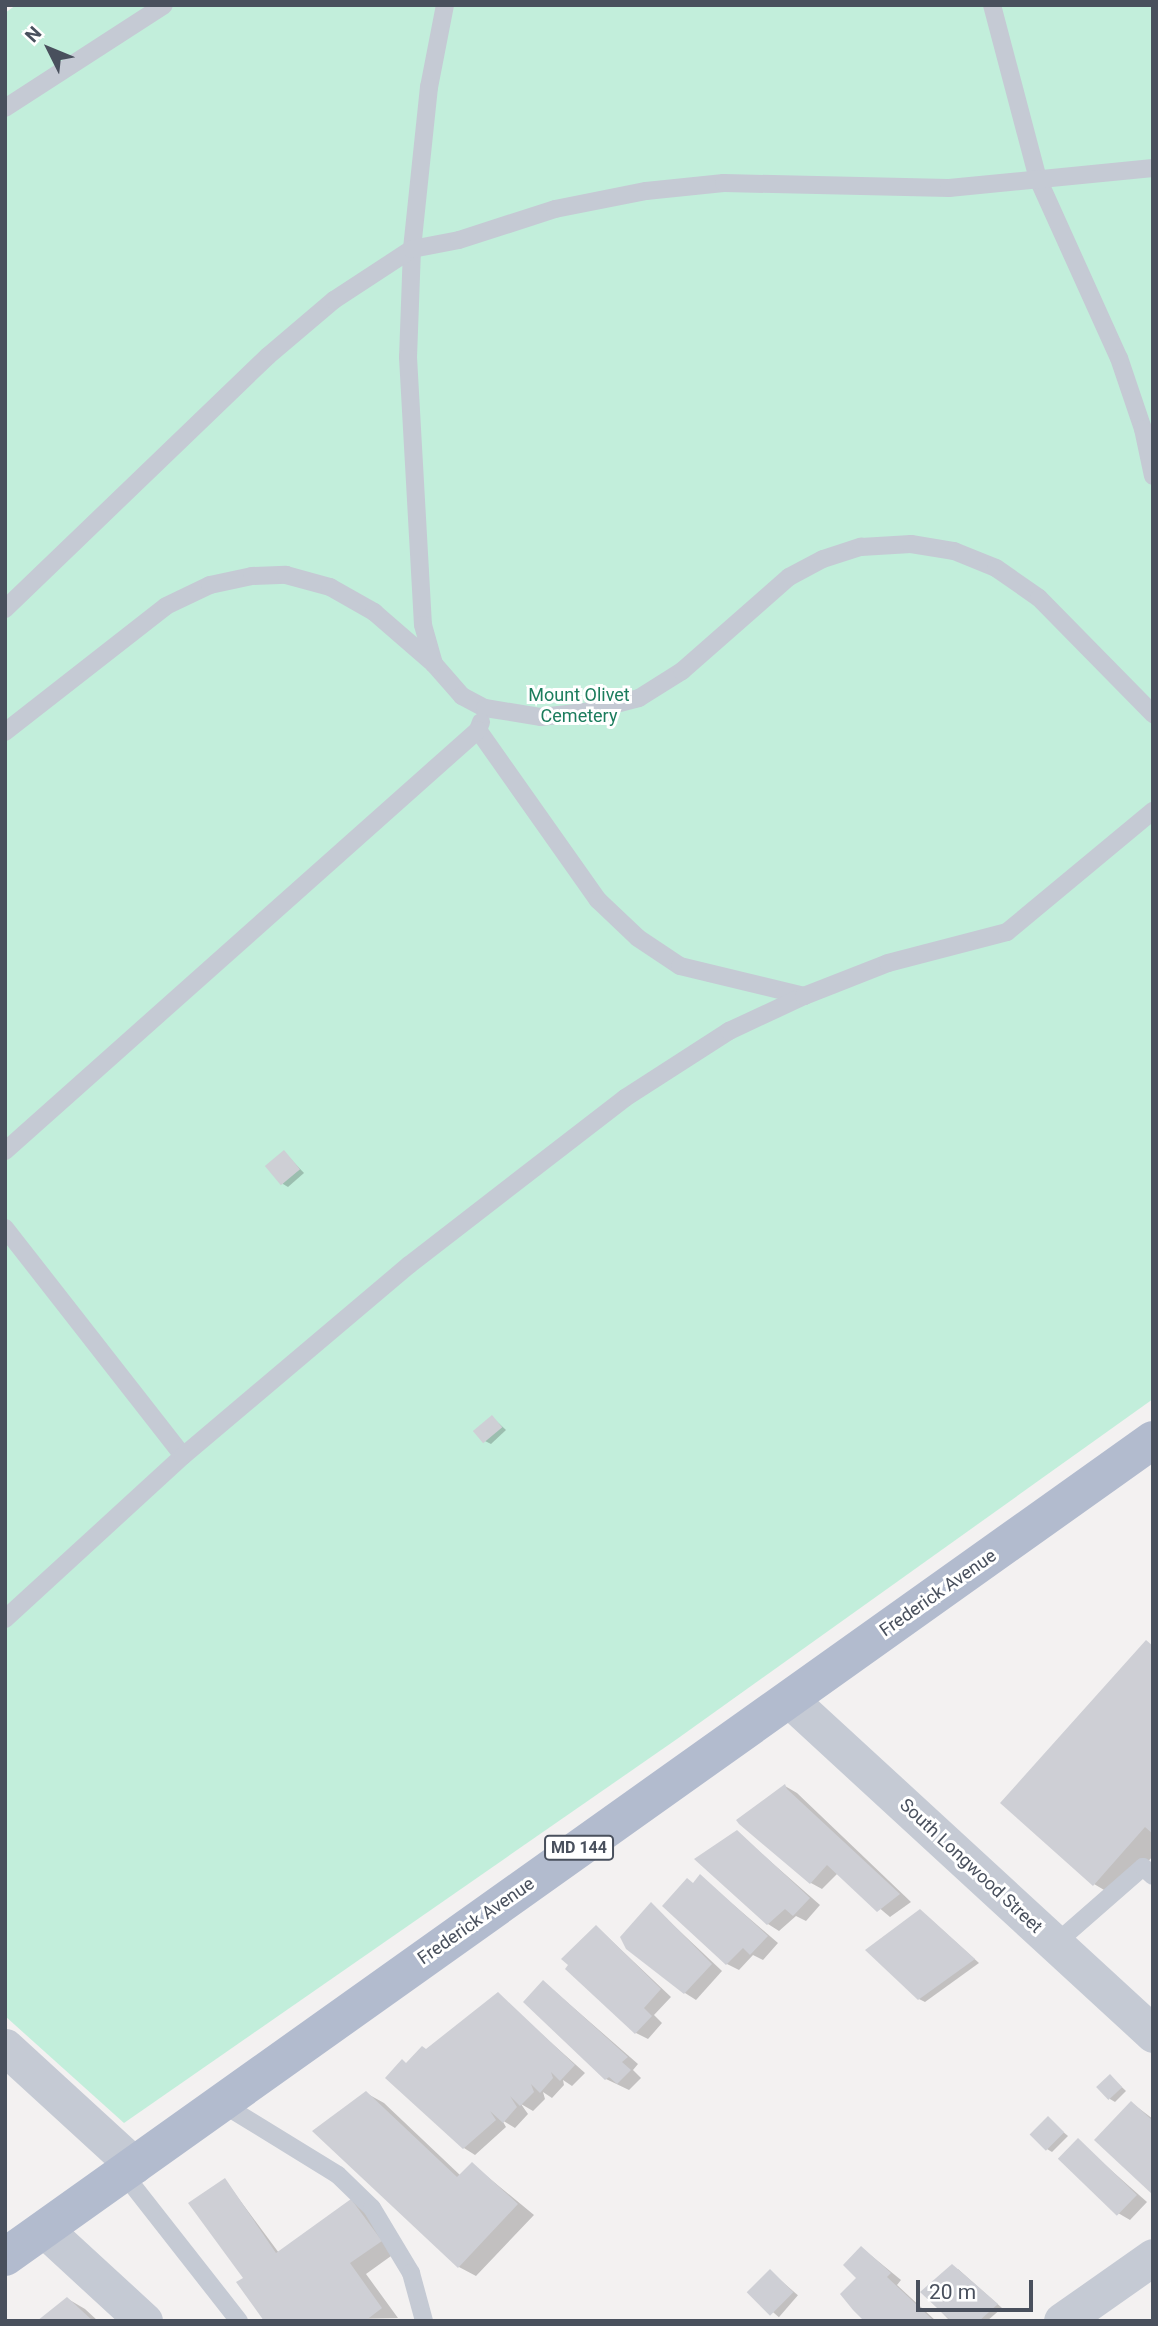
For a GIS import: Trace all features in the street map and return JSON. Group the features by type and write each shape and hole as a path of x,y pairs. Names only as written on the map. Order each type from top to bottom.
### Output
{"main road":[{"name":"Frederick Avenue","path":"5,2257 1153,1440"}],"street":[{"name":"South Longwood Street","path":"789,1699 1153,2034"},
{"path":"5,2047 128,2169"},
{"path":"44,2229 144,2321"},
{"path":"1062,2321 1153,2258"}],"lane":[{"path":"5,108 164,5"},
{"path":"434,664 423,625 415,522 408,357 412,249 429,87 445,5"},
{"path":"992,5 1038,179 1119,358 1143,429 1153,476"},
{"path":"5,609 268,356 334,300 412,249 460,240 555,209 646,191 724,183 949,188 1153,168"},
{"path":"5,732 166,606 210,585 252,576 286,575 330,586 374,612 434,664 462,696 485,708 541,717 585,712 639,698 682,671 789,577 823,559 861,547 911,544 954,551 996,568 1039,598 1153,713"},
{"path":"5,1151 478,730 485,708"},
{"path":"478,730 598,900 638,938 680,966 804,996"},
{"path":"5,1619 183,1456 409,1265 625,1098 729,1031 804,996 888,963 1007,932 1153,811"},
{"path":"5,1228 183,1456"},
{"path":"1055,1944 1143,1867 1153,1876"},
{"path":"221,2103 338,2175 372,2208 411,2273 424,2321"},
{"path":"128,2169 239,2321"}],"green space":[{"name":"Mount Olivet Cemetery","path":"16,5 1153,5 1153,1399 677,1739 124,2123 5,2016 5,13"}],"building":[{"path":"284,1150 300,1169 281,1185 265,1166"},
{"path":"492,1415 502,1427 483,1443 473,1431"},
{"path":"1146,1640 1153,1646 1153,1834 1145,1827 1093,1886 1000,1803"},
{"path":"785,1784 787,1789 900,1894 877,1912 827,1865 810,1884 739,1824 736,1820"},
{"path":"737,1830 810,1898 793,1916 785,1909 767,1925 694,1859"},
{"path":"700,1874 768,1936 750,1955 743,1948 726,1965 662,1906 687,1878 693,1883"},
{"path":"651,1902 712,1964 684,1994 626,1949 620,1937"},
{"path":"920,1909 975,1959 918,2000 865,1950"},
{"path":"596,1925 661,1989 644,2008 652,2016 635,2034 565,1969 568,1965 561,1959"},
{"path":"543,1980 628,2057 622,2062 631,2070 617,2084 609,2077 605,2080 523,2002"},
{"path":"498,1992 575,2065 560,2081 551,2072 553,2078 540,2093 531,2084 534,2092 520,2106 510,2096 517,2107 503,2123 490,2111 496,2120 463,2149 385,2078 402,2059 406,2063 422,2046 426,2049"},
{"path":"1110,2074 1122,2087 1108,2100 1096,2087"},
{"path":"366,2091 457,2177 472,2162 518,2204 458,2268 312,2131"},
{"path":"1131,2101 1153,2121 1153,2195 1094,2140"},
{"path":"1048,2116 1064,2132 1046,2151 1030,2134"},
{"path":"1078,2138 1137,2195 1117,2216 1058,2159"},
{"path":"225,2178 276,2253 351,2199 382,2241 350,2263 382,2308 365,2321 264,2321 236,2282 243,2278 188,2203"},
{"path":"861,2246 891,2273 887,2277 934,2321 864,2321 853,2310 840,2294 856,2278 843,2265"},
{"path":"952,2264 998,2304 979,2321 951,2321 920,2292"},
{"path":"770,2269 793,2292 770,2316 747,2292"},
{"path":"67,2297 93,2321 37,2321"}]}
